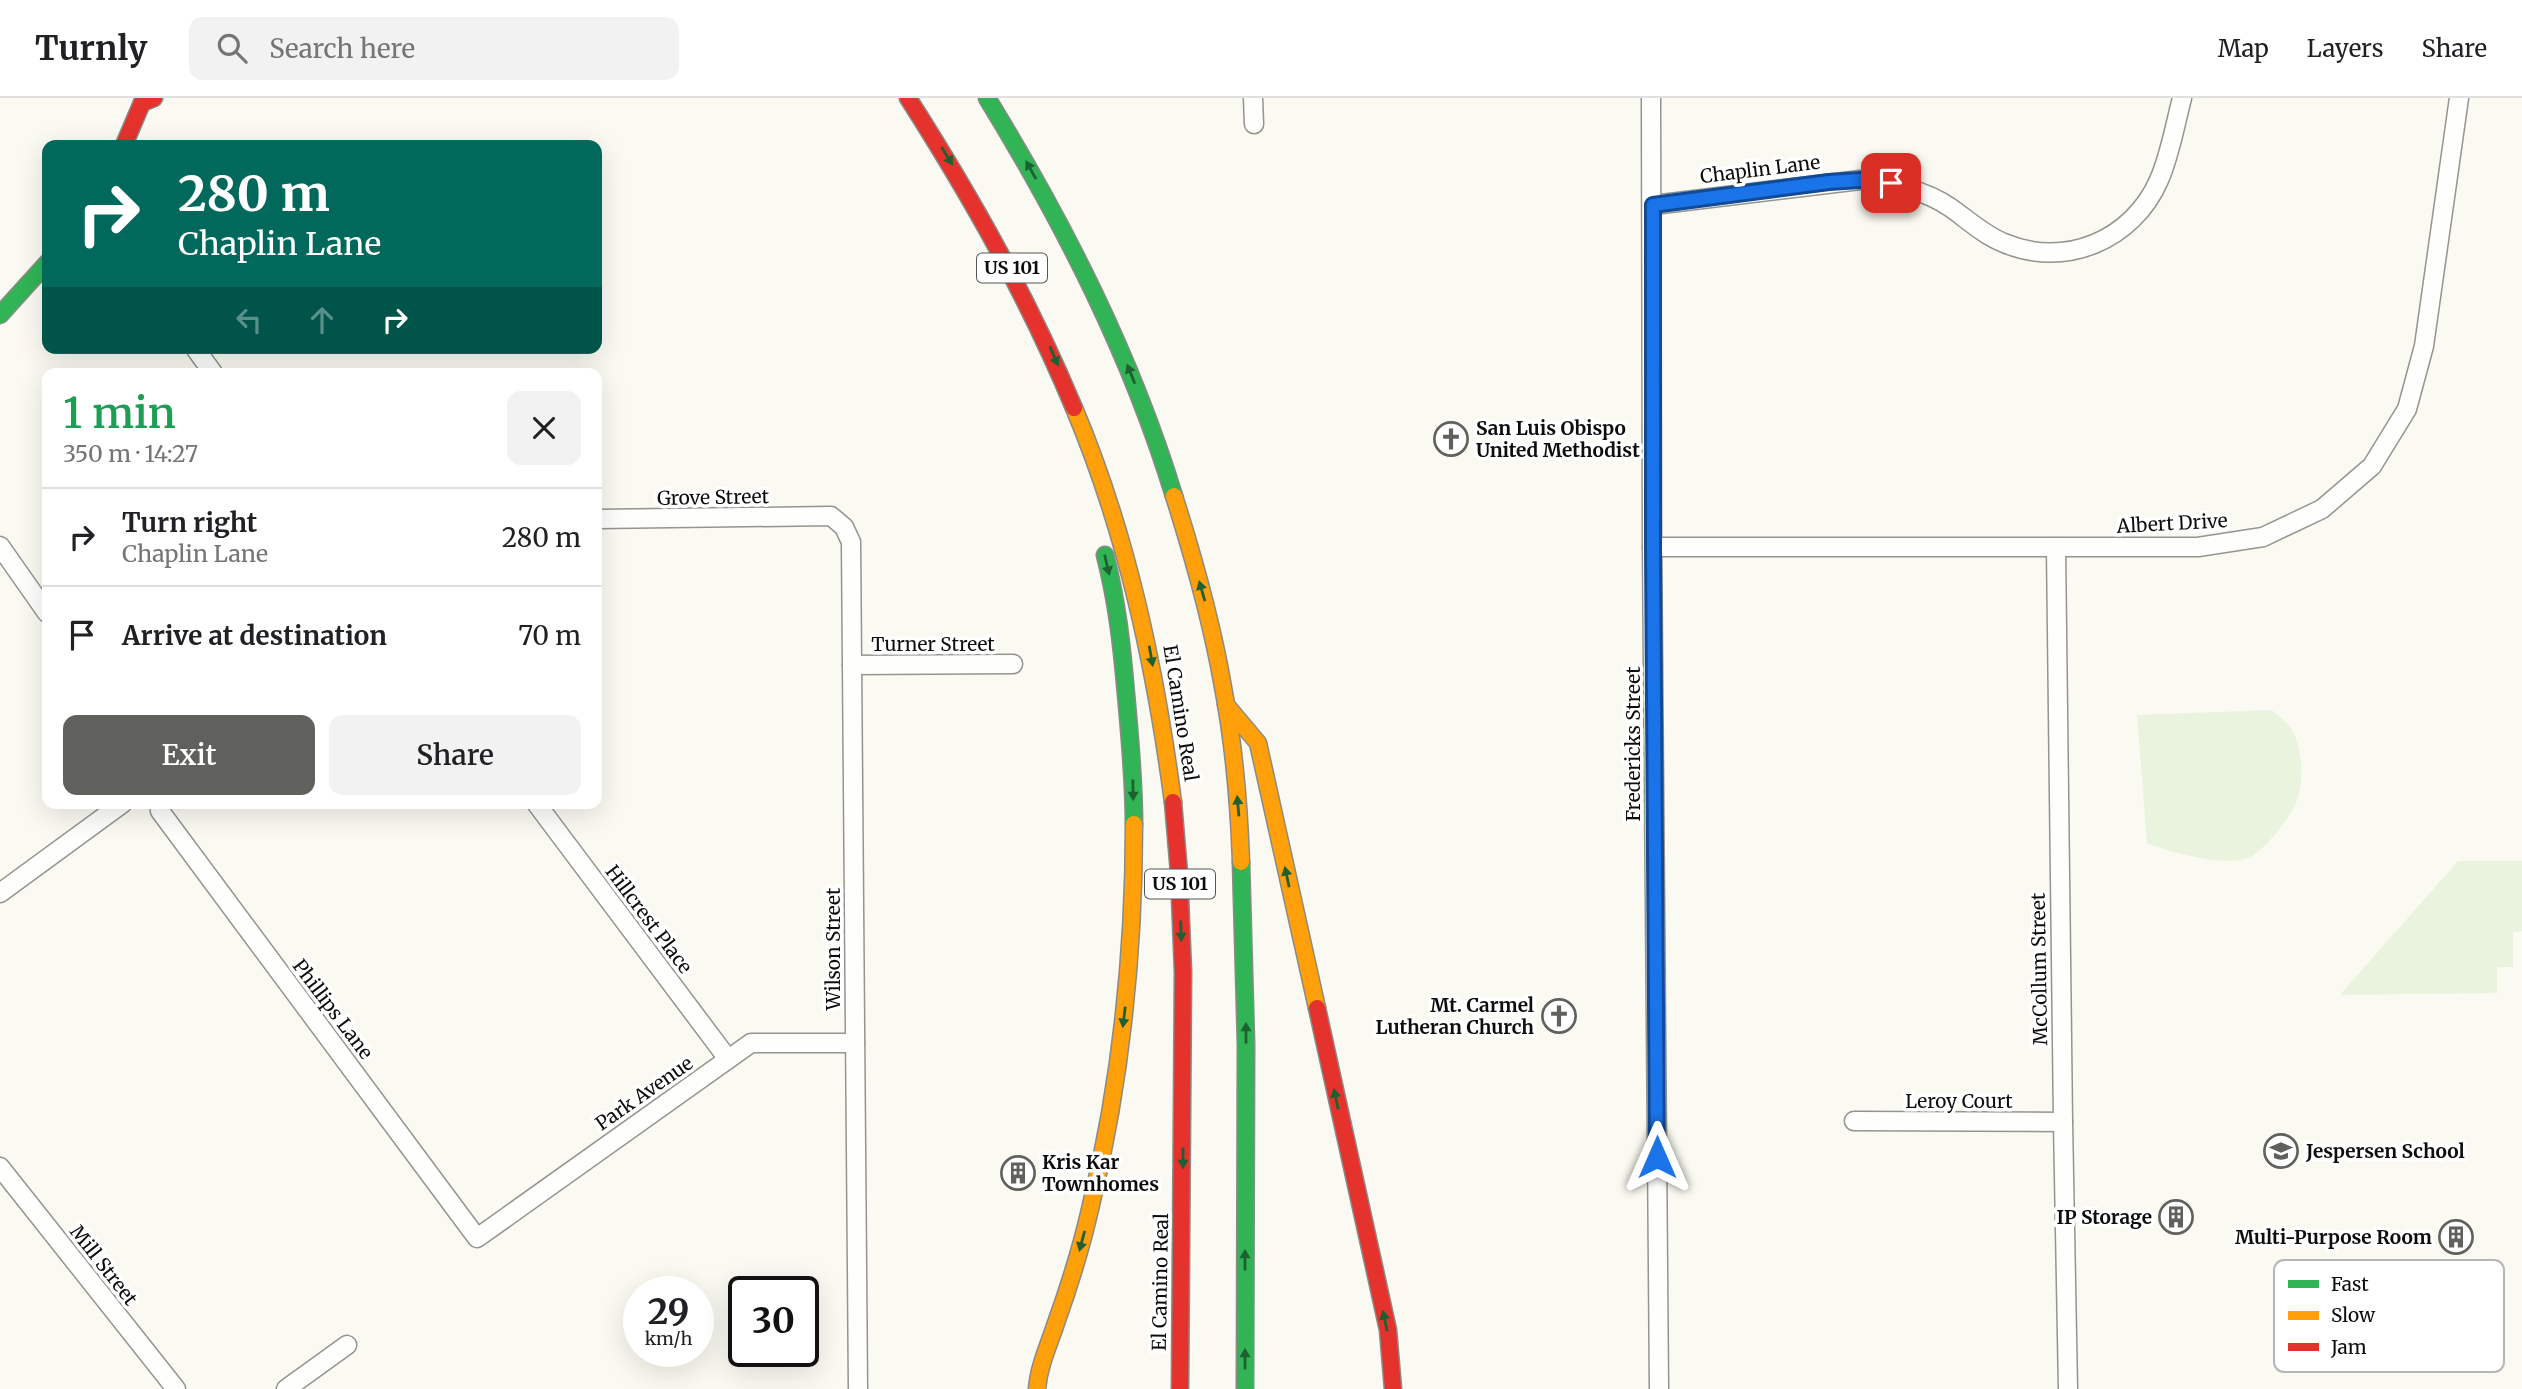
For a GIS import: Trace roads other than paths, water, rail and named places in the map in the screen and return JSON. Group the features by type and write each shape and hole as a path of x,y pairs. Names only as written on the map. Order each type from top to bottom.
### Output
{"main road":[{"name":"El Camino Real","path":"908,98 947,155 1005,256 1051,348 1091,450 1135,587 1149,647 1166,742 1174,807 1183,974 1180,1389"},
{"name":"US 101","path":"987,98 1027,162 1080,260 1117,339 1145,408 1176,500 1209,615 1226,705 1238,811 1245,950 1245,1389"},
{"path":"127,140 147,100"},
{"path":"0,315 42,269"},
{"path":"1091,450 1091,501"},
{"path":"1037,1389 1037,1371 1073,1273 1098,1174 1116,1078 1129,977 1134,891 1129,711 1116,612 1107,562 1099,538"},
{"path":"1226,705 1258,743 1388,1330 1393,1389"}],"street":[{"path":"1253,98 1254,124"},
{"name":"Fredericks Street","path":"1651,98 1660,1389"},
{"name":"Chaplin Lane","path":"1653,205 1860,180 1891,183 1921,192 1948,206 2003,243 2026,251 2069,252 2093,246 2115,234 2133,219 2149,200 2160,178 2182,98"},
{"name":"Albert Drive","path":"1653,547 2198,547 2263,537 2322,509 2372,466 2407,410 2424,346 2459,98"},
{"name":"Grove Street","path":"602,519 831,516"},
{"name":"Wilson Street","path":"831,516 844,527 851,542 858,1389"},
{"path":"0,546 42,606"},
{"name":"McCollum Street","path":"2056,548 2068,1389"},
{"name":"Turner Street","path":"852,665 1013,664"},
{"path":"0,893 115,809"},
{"name":"Phillips Lane","path":"160,809 477,1238"},
{"name":"Hillcrest Place","path":"540,809 728,1059"},
{"name":"Park Avenue","path":"477,1238 751,1043 855,1043"},
{"name":"Leroy Court","path":"1854,1121 2063,1122"},
{"name":"Mill Street","path":"0,1167 176,1389"},
{"path":"286,1389 347,1345"}],"place":[{"name":"San Luis Obispo United Methodist","path":"1451,439"},
{"name":"Mt. Carmel Lutheran Church","path":"1559,1016"},
{"name":"Jespersen School","path":"2281,1151"},
{"name":"Kris Kar Townhomes","path":"1018,1173"},
{"name":"IP Storage","path":"2176,1217"},
{"name":"Multi-Purpose Room","path":"2456,1237"}]}
